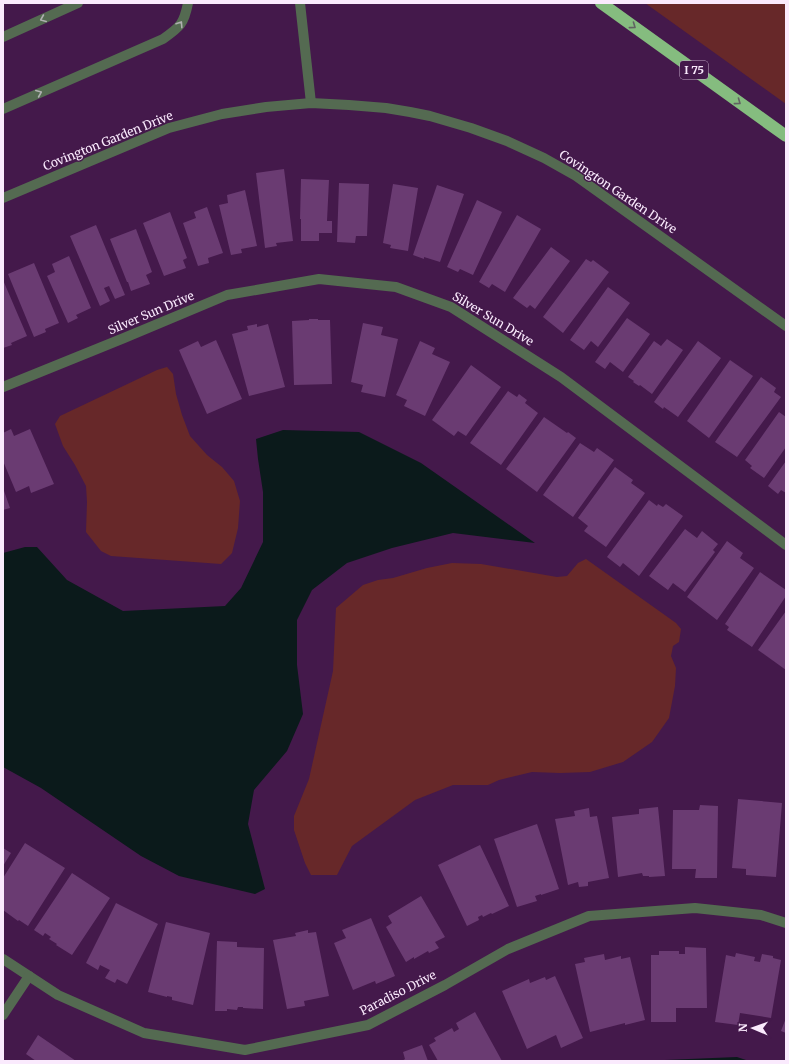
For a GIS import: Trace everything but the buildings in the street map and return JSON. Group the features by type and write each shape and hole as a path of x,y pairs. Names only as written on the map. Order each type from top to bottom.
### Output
{"highway":[{"name":"I 75","path":"601,3 786,136"}],"street":[{"path":"3,37 78,3"},
{"path":"3,109 163,39 178,28 186,15 188,3"},
{"path":"300,3 311,103"},
{"name":"Covington Garden Drive","path":"3,198 169,128 222,114 266,107 311,103 386,108 417,113 471,128 508,141 544,158 576,176 786,326"},
{"name":"Silver Sun Drive","path":"3,387 227,295 319,279 396,287 451,307 561,377 786,545"},
{"name":"Paradiso Drive","path":"3,959 58,995 144,1033 245,1050 368,1025 508,949 589,916 695,908 761,915 786,923"},
{"path":"3,1015 29,976"}],"shaded area":[{"path":"645,3 786,3 786,104"},
{"path":"167,367 173,374 176,394 190,436 207,455 222,467 234,481 240,501 238,528 232,553 221,564 111,556 101,551 86,532 86,486 63,446 55,424 60,416 157,370"},
{"path":"283,430 359,432 421,463 535,543 453,533 392,548 347,563 312,590 297,620 297,665 303,714 287,751 254,790 248,824 265,889 255,894 179,876 141,856 41,788 3,767 3,553 25,547 37,547 67,580 123,611 225,606 241,588 263,542 263,492 256,439"},
{"path":"586,559 676,623 681,629 679,642 673,646 671,656 676,668 675,686 669,718 652,742 623,762 590,772 532,772 499,780 488,785 453,785 415,800 352,846 337,875 311,875 305,863 294,830 294,816 309,779 333,671 336,608 363,585 378,580 393,578 427,568 452,563 481,564 557,577 567,576 578,563"},
{"path":"737,1057 749,1061 641,1061"}]}
